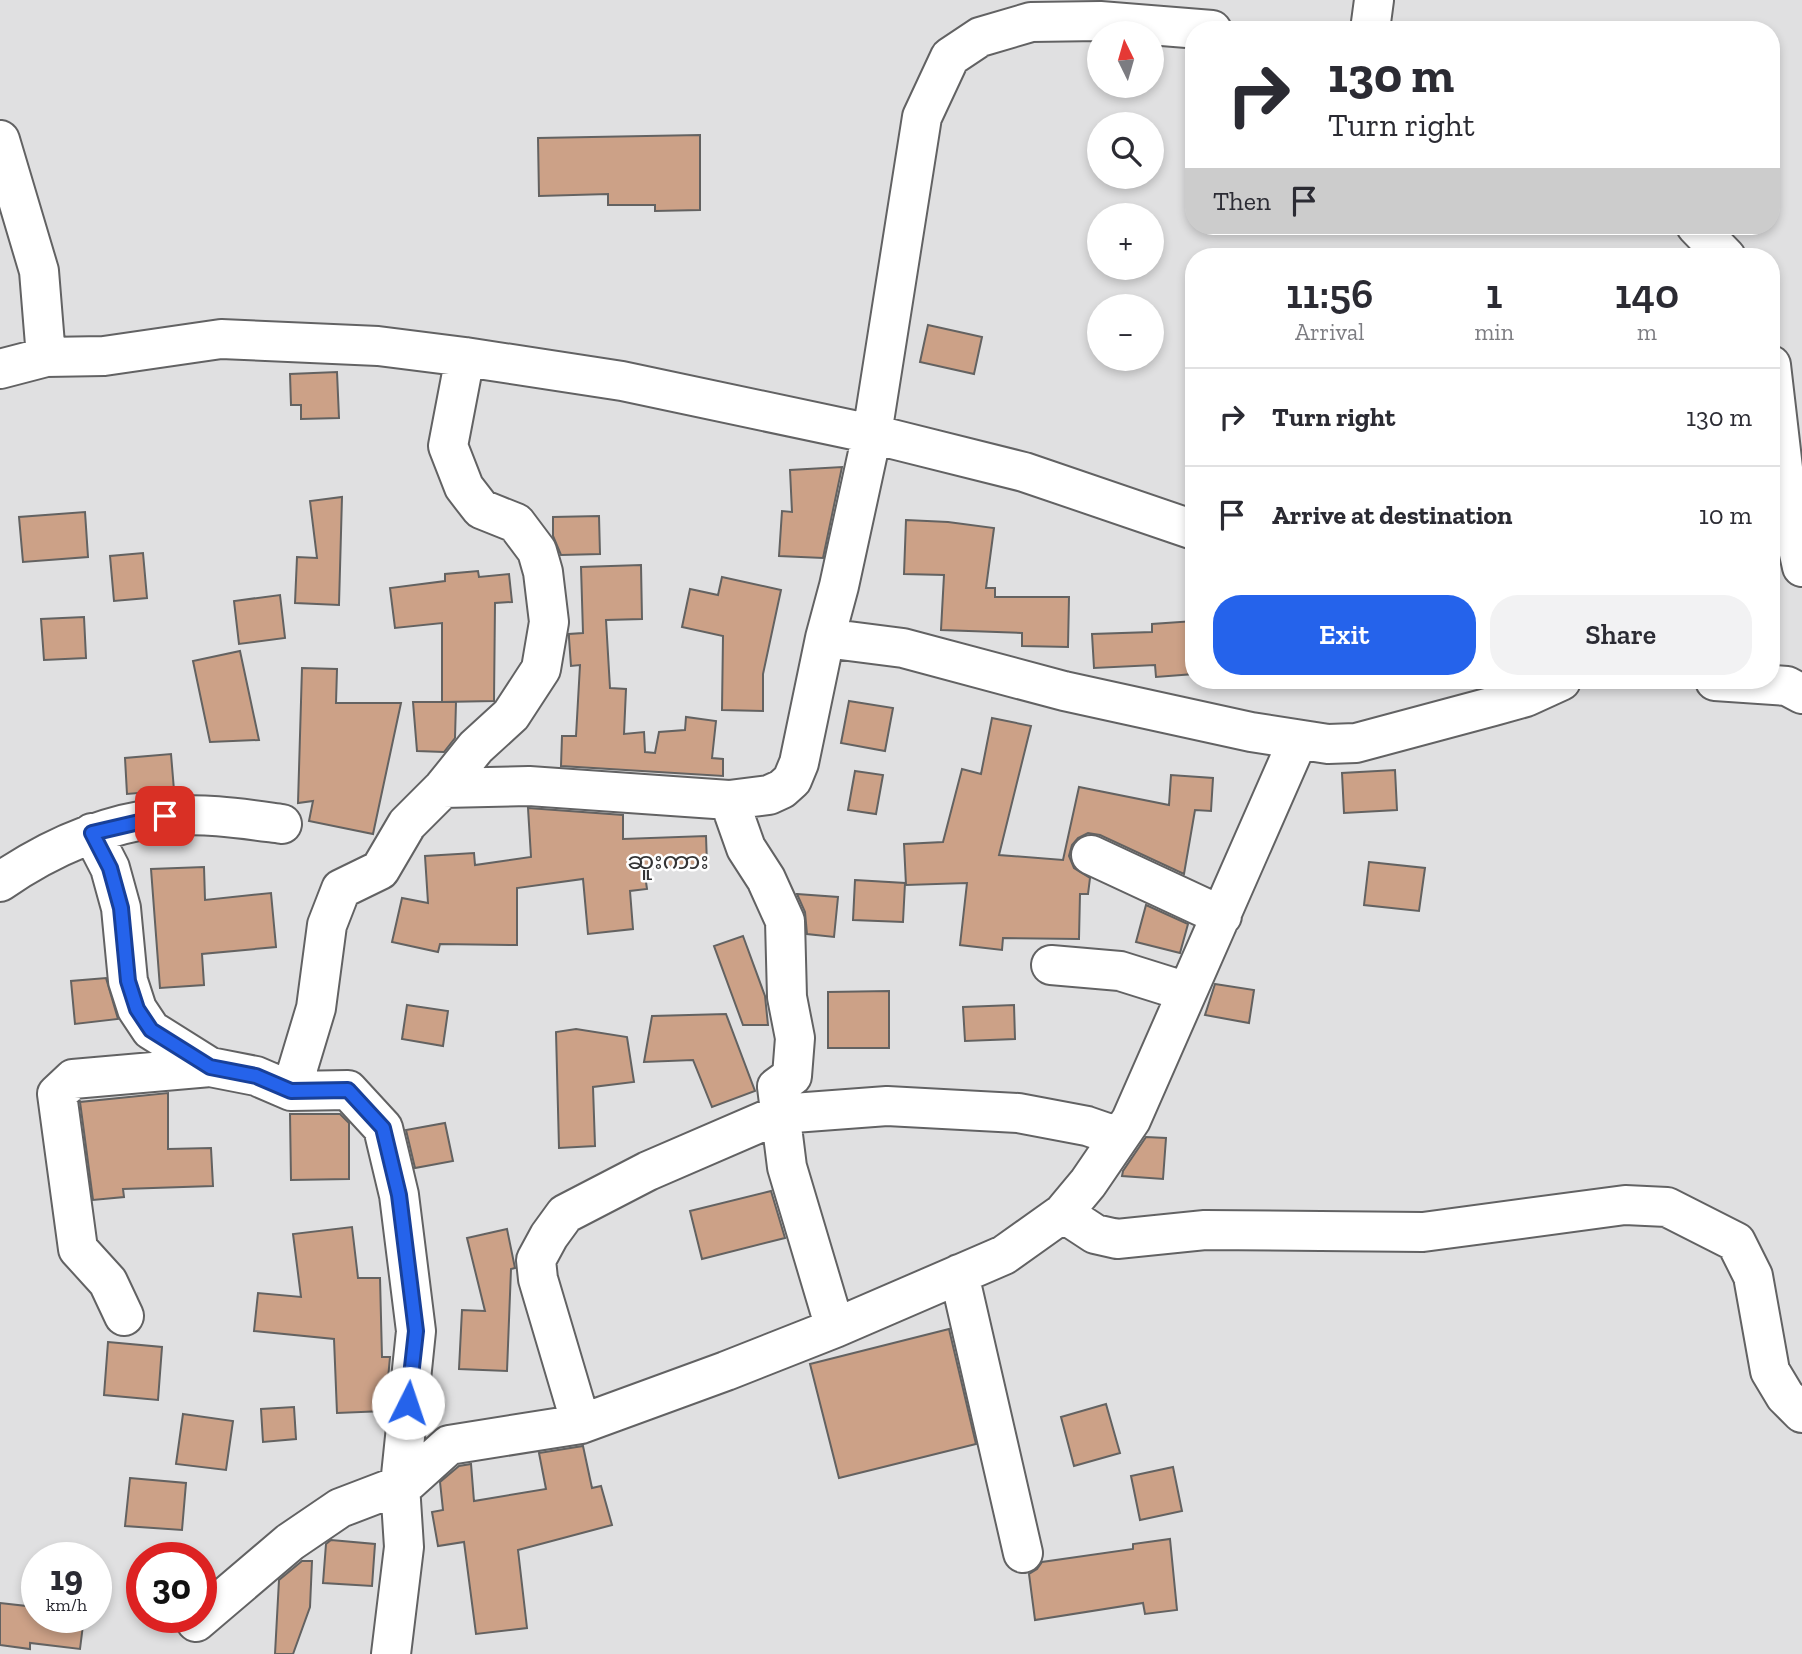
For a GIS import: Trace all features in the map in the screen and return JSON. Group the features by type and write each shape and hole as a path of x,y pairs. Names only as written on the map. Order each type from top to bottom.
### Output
{"street":[{"path":"1371,21 1374,0"},
{"path":"443,788 529,786 729,800 769,795 792,780 799,763 872,434 922,117 950,57 981,37 1031,22 1100,20 1185,28"},
{"path":"0,140 39,271 46,357"},
{"path":"1705,235 1717,248"},
{"path":"0,369 46,357 104,356 221,339 378,346 465,356 622,381 872,434 1024,472 1185,527"},
{"path":"291,1091 316,1008 327,925 341,889 380,870 407,824 443,788 476,747 511,715 541,669 549,622 543,572 537,551 516,523 481,509 464,487 448,446 465,356"},
{"path":"1780,442 1786,494 1802,567"},
{"path":"1780,522 1786,494"},
{"path":"825,638 904,648 1064,691 1328,744 1356,743 1526,697 1544,689"},
{"path":"1780,686 1802,694"},
{"path":"217,1604 289,1542 340,1508 408,1482 449,1445 581,1424 835,1328 1003,1255 1063,1213 1131,1120 1298,740"},
{"path":"729,800 747,848 766,879 785,921 787,997 795,1038 792,1076 777,1087 780,1114 787,1167 835,1328"},
{"path":"0,882 32,860 92,833 165,816 238,818 282,824"},
{"path":"92,833 110,868 121,908 128,981 137,1009 151,1030 210,1067"},
{"path":"1091,855 1222,916"},
{"path":"1051,965 1120,971 1187,992"},
{"path":"124,1316 108,1282 78,1249 57,1094 73,1079 210,1067 256,1076 291,1091 348,1090 383,1128 399,1195 416,1331 400,1485 404,1547 391,1654"},
{"path":"581,1424 538,1279 536,1260 548,1236 565,1214 648,1171 780,1114 887,1106 1018,1113 1087,1126 1119,1137"},
{"path":"1063,1213 1094,1234 1117,1239 1205,1230 1423,1233 1625,1205 1667,1207 1736,1242 1753,1276 1770,1371 1785,1395 1802,1413"},
{"path":"959,1274 1023,1553"}],"building":[{"path":"700,135 700,210 655,211 655,205 608,205 608,194 539,196 538,138"},
{"path":"928,325 982,337 974,374 920,362"},
{"path":"337,372 339,418 301,419 301,405 291,405 290,374"},
{"path":"842,467 823,558 779,556 782,511 792,512 790,470"},
{"path":"342,497 339,605 295,603 297,557 317,558 310,501"},
{"path":"85,512 88,557 23,562 19,517"},
{"path":"599,516 600,554 561,555 553,536 553,517"},
{"path":"906,520 994,528 986,588 995,588 995,597 1069,597 1068,647 1022,646 1022,633 941,630 944,575 904,574"},
{"path":"143,553 147,598 114,601 110,556"},
{"path":"641,565 642,619 606,620 610,688 626,689 624,734 644,732 645,752 655,753 659,732 685,730 686,717 716,721 712,758 723,759 723,776 561,766 562,736 576,736 580,665 571,666 569,634 583,633 581,567"},
{"path":"478,571 479,577 509,574 512,602 495,603 494,701 442,702 442,623 395,628 390,588 445,581 445,574"},
{"path":"722,577 781,590 763,674 763,711 722,710 723,636 682,627 690,589 718,595"},
{"path":"280,595 285,638 239,644 234,601"},
{"path":"84,617 86,658 44,660 41,619"},
{"path":"1185,622 1185,675 1156,677 1155,665 1094,668 1092,634 1152,632 1152,624"},
{"path":"240,651 259,740 210,742 193,661"},
{"path":"302,668 337,669 336,703 401,703 373,834 309,821 313,801 298,803"},
{"path":"849,701 893,708 885,751 841,743"},
{"path":"413,702 456,702 455,738 444,752 417,751"},
{"path":"992,718 1031,726 999,855 1063,860 1079,787 1169,805 1171,775 1213,778 1211,811 1195,810 1184,874 1100,835 1088,833 1072,845 1069,856 1074,868 1090,878 1088,894 1080,894 1079,939 1003,938 1002,950 960,945 967,883 906,885 904,844 943,842 962,769 981,774"},
{"path":"171,754 174,790 127,794 125,758"},
{"path":"1395,770 1397,810 1344,813 1342,773"},
{"path":"855,771 883,775 876,814 848,810"},
{"path":"528,808 623,815 623,839 706,836 707,865 644,868 647,889 630,891 633,929 588,934 583,879 517,888 517,945 440,944 438,952 392,942 402,898 428,903 425,856 474,853 475,865 531,857"},
{"path":"1369,862 1425,868 1419,911 1364,905"},
{"path":"204,867 205,900 271,893 276,947 202,954 204,985 160,988 151,869"},
{"path":"855,880 905,883 903,922 853,920"},
{"path":"797,894 838,897 834,937 807,934 805,912"},
{"path":"1146,905 1188,924 1180,953 1136,942"},
{"path":"743,936 765,996 768,1025 743,1025 714,946"},
{"path":"106,978 118,1019 75,1024 71,981"},
{"path":"1215,984 1254,990 1249,1023 1205,1015"},
{"path":"889,991 889,1048 828,1048 828,992"},
{"path":"407,1005 448,1011 443,1046 402,1039"},
{"path":"1014,1005 1015,1039 965,1041 963,1007"},
{"path":"726,1014 755,1091 712,1107 693,1060 644,1062 652,1016"},
{"path":"576,1029 627,1037 634,1082 593,1087 595,1146 559,1148 556,1032"},
{"path":"168,1093 168,1149 211,1148 213,1186 123,1189 124,1197 93,1200 80,1102"},
{"path":"290,1114 340,1114 349,1123 349,1179 291,1180"},
{"path":"445,1123 453,1161 415,1168 406,1130"},
{"path":"1146,1137 1166,1138 1163,1179 1122,1176 1123,1171"},
{"path":"771,1191 785,1238 702,1259 690,1211"},
{"path":"352,1227 358,1278 380,1278 382,1357 390,1357 385,1411 337,1413 334,1339 254,1331 258,1293 301,1297 293,1234"},
{"path":"507,1229 515,1268 511,1269 507,1371 459,1369 462,1310 485,1311 467,1238"},
{"path":"949,1329 976,1444 839,1478 810,1364"},
{"path":"108,1342 162,1347 158,1400 104,1395"},
{"path":"1106,1404 1120,1453 1074,1466 1061,1417"},
{"path":"294,1407 296,1439 263,1442 261,1409"},
{"path":"183,1414 233,1421 226,1470 176,1464"},
{"path":"583,1446 592,1488 601,1486 612,1525 518,1550 527,1628 476,1634 464,1542 438,1546 432,1512 443,1510 440,1482 459,1466 471,1464 474,1501 546,1489 539,1453"},
{"path":"1173,1467 1182,1511 1140,1520 1131,1476"},
{"path":"130,1478 186,1483 182,1530 125,1526"},
{"path":"1170,1539 1177,1610 1145,1614 1143,1603 1035,1620 1029,1574 1042,1562 1133,1549 1133,1544"},
{"path":"331,1540 375,1544 372,1586 323,1583 326,1544"},
{"path":"302,1561 312,1561 310,1607 293,1654 275,1654 279,1580"},
{"path":"0,1603 21,1605 21,1633 82,1633 80,1649 30,1643 30,1649 0,1645"}],"district":[{"name":"ဆူးကား","path":"668,861"}],"route":[{"path":"165,816 92,833 110,868 121,908 128,981 137,1009 151,1030 210,1067 256,1076 291,1091 314,1093 348,1090 383,1128 399,1195 416,1331 408,1403"}]}
